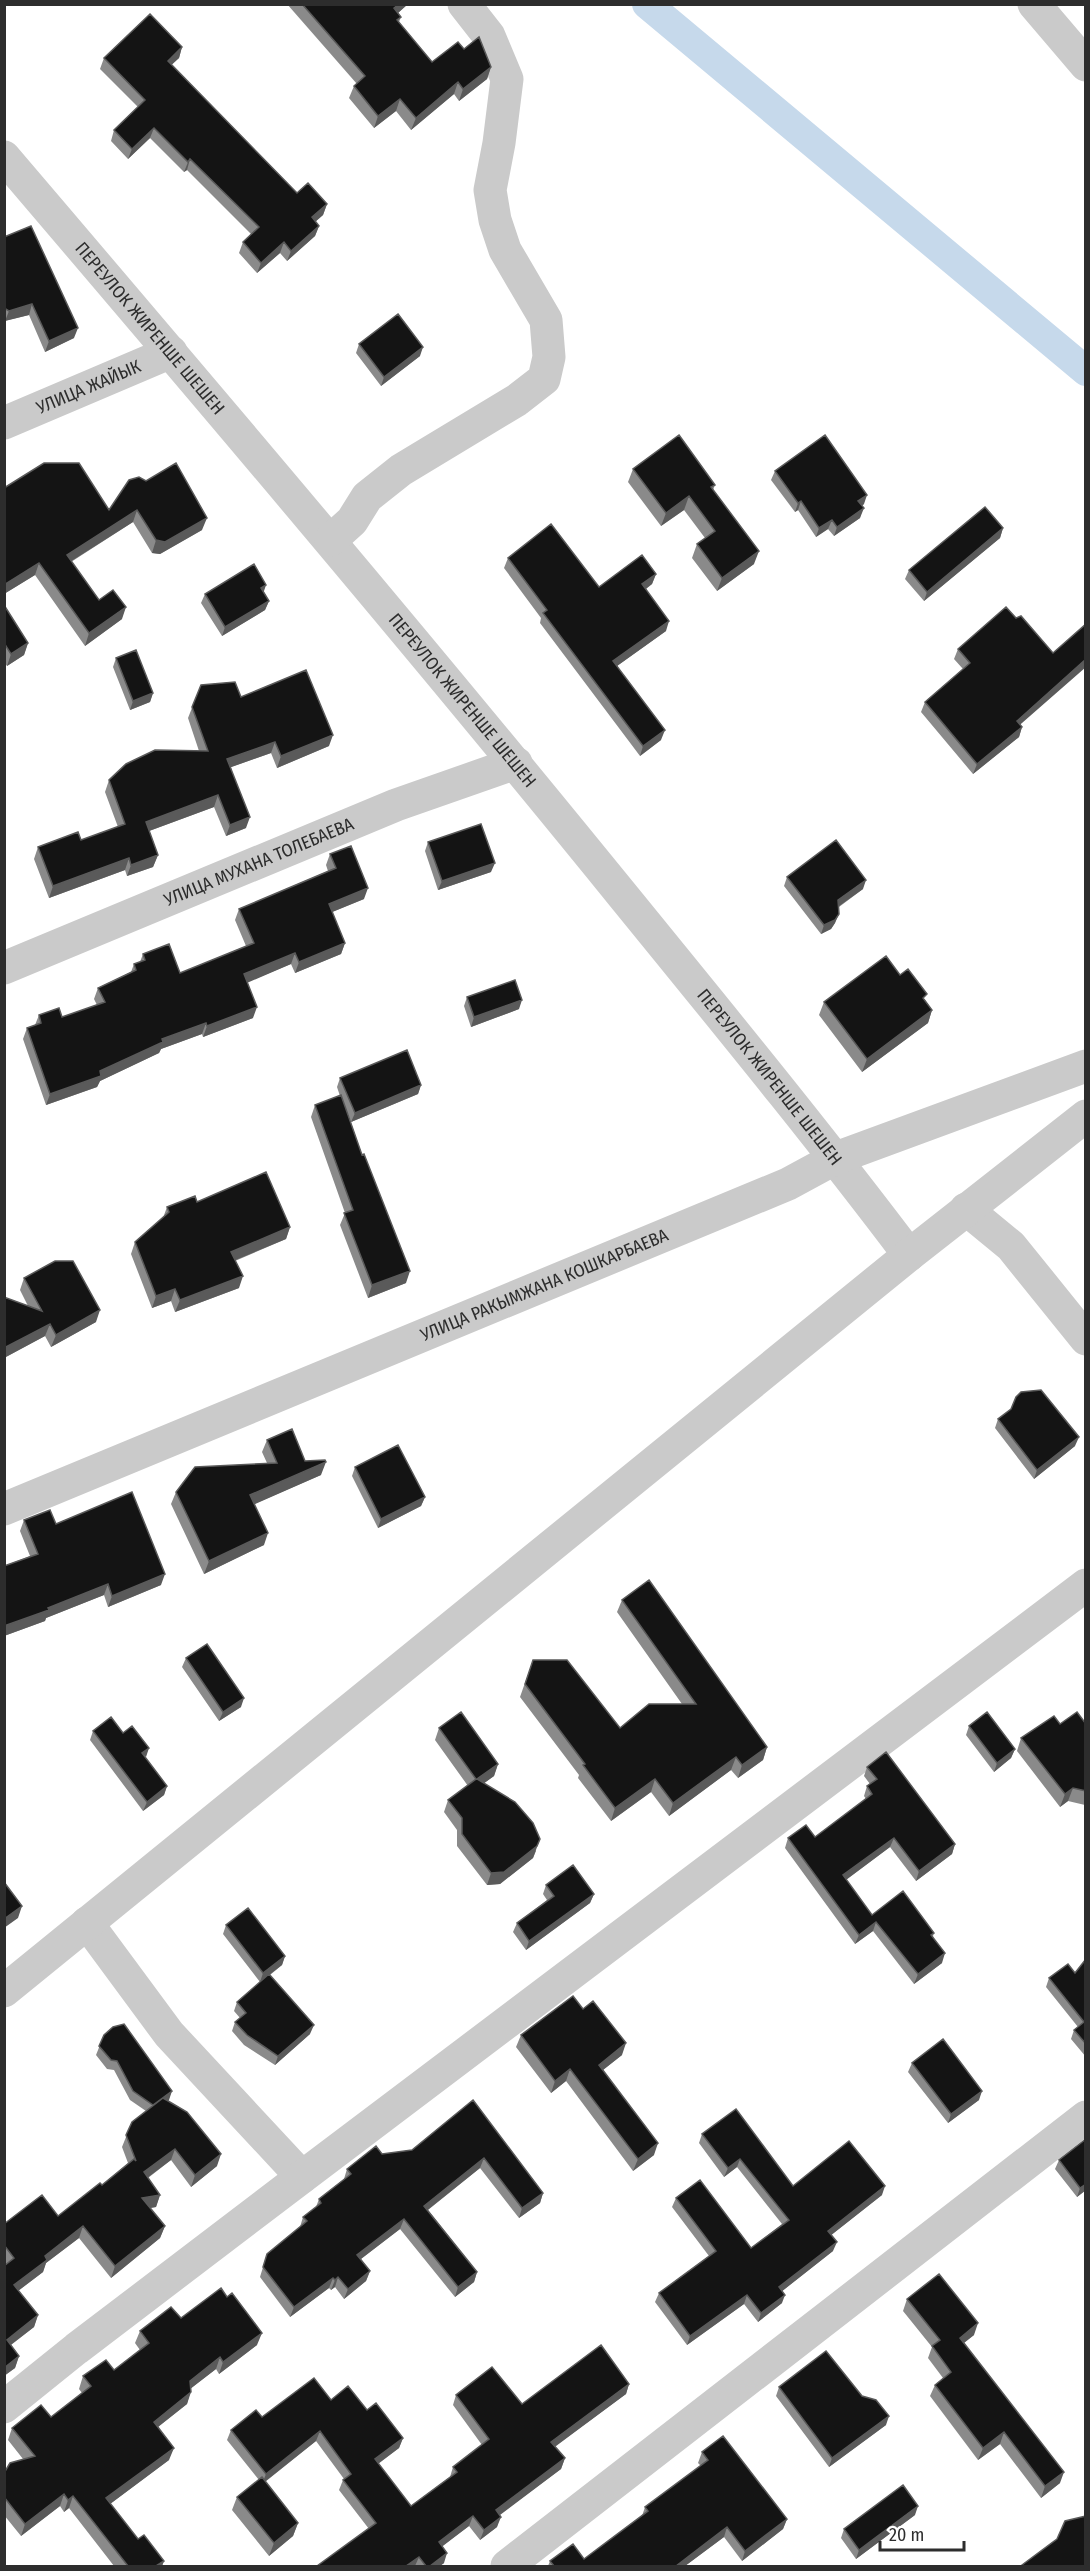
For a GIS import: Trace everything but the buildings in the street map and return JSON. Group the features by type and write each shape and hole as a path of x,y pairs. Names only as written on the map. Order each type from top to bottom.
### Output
{"street":[{"path":"331,540 352,521 367,497 401,470 517,400 544,379 549,357 546,320 505,250 495,220 490,190 507,79 489,36 464,4"},
{"path":"1034,4 1086,65"},
{"name":"ПЕРЕУЛОК ЖИРЕНШЕ ШЕШЕН","path":"4,157 331,540 516,763 836,1158 909,1255"},
{"name":"УЛИЦА ЖАЙЫК","path":"4,423 171,352"},
{"name":"УЛИЦА МУХАНА ТОЛЕБАЕВА","path":"4,968 396,805 516,763"},
{"name":"УЛИЦА РАКЫМЖАНА КОШКАРБАЕВА","path":"4,1509 788,1184 836,1158 1086,1066"},
{"path":"4,1991 909,1255 1086,1116"},
{"path":"966,1209 1011,1246 1086,1339"},
{"path":"4,2407 75,2349 1086,1585"},
{"path":"87,1923 169,2034 302,2177"},
{"path":"507,2566 1086,2118"}],"waterway":[{"path":"647,4 1086,371"}]}
